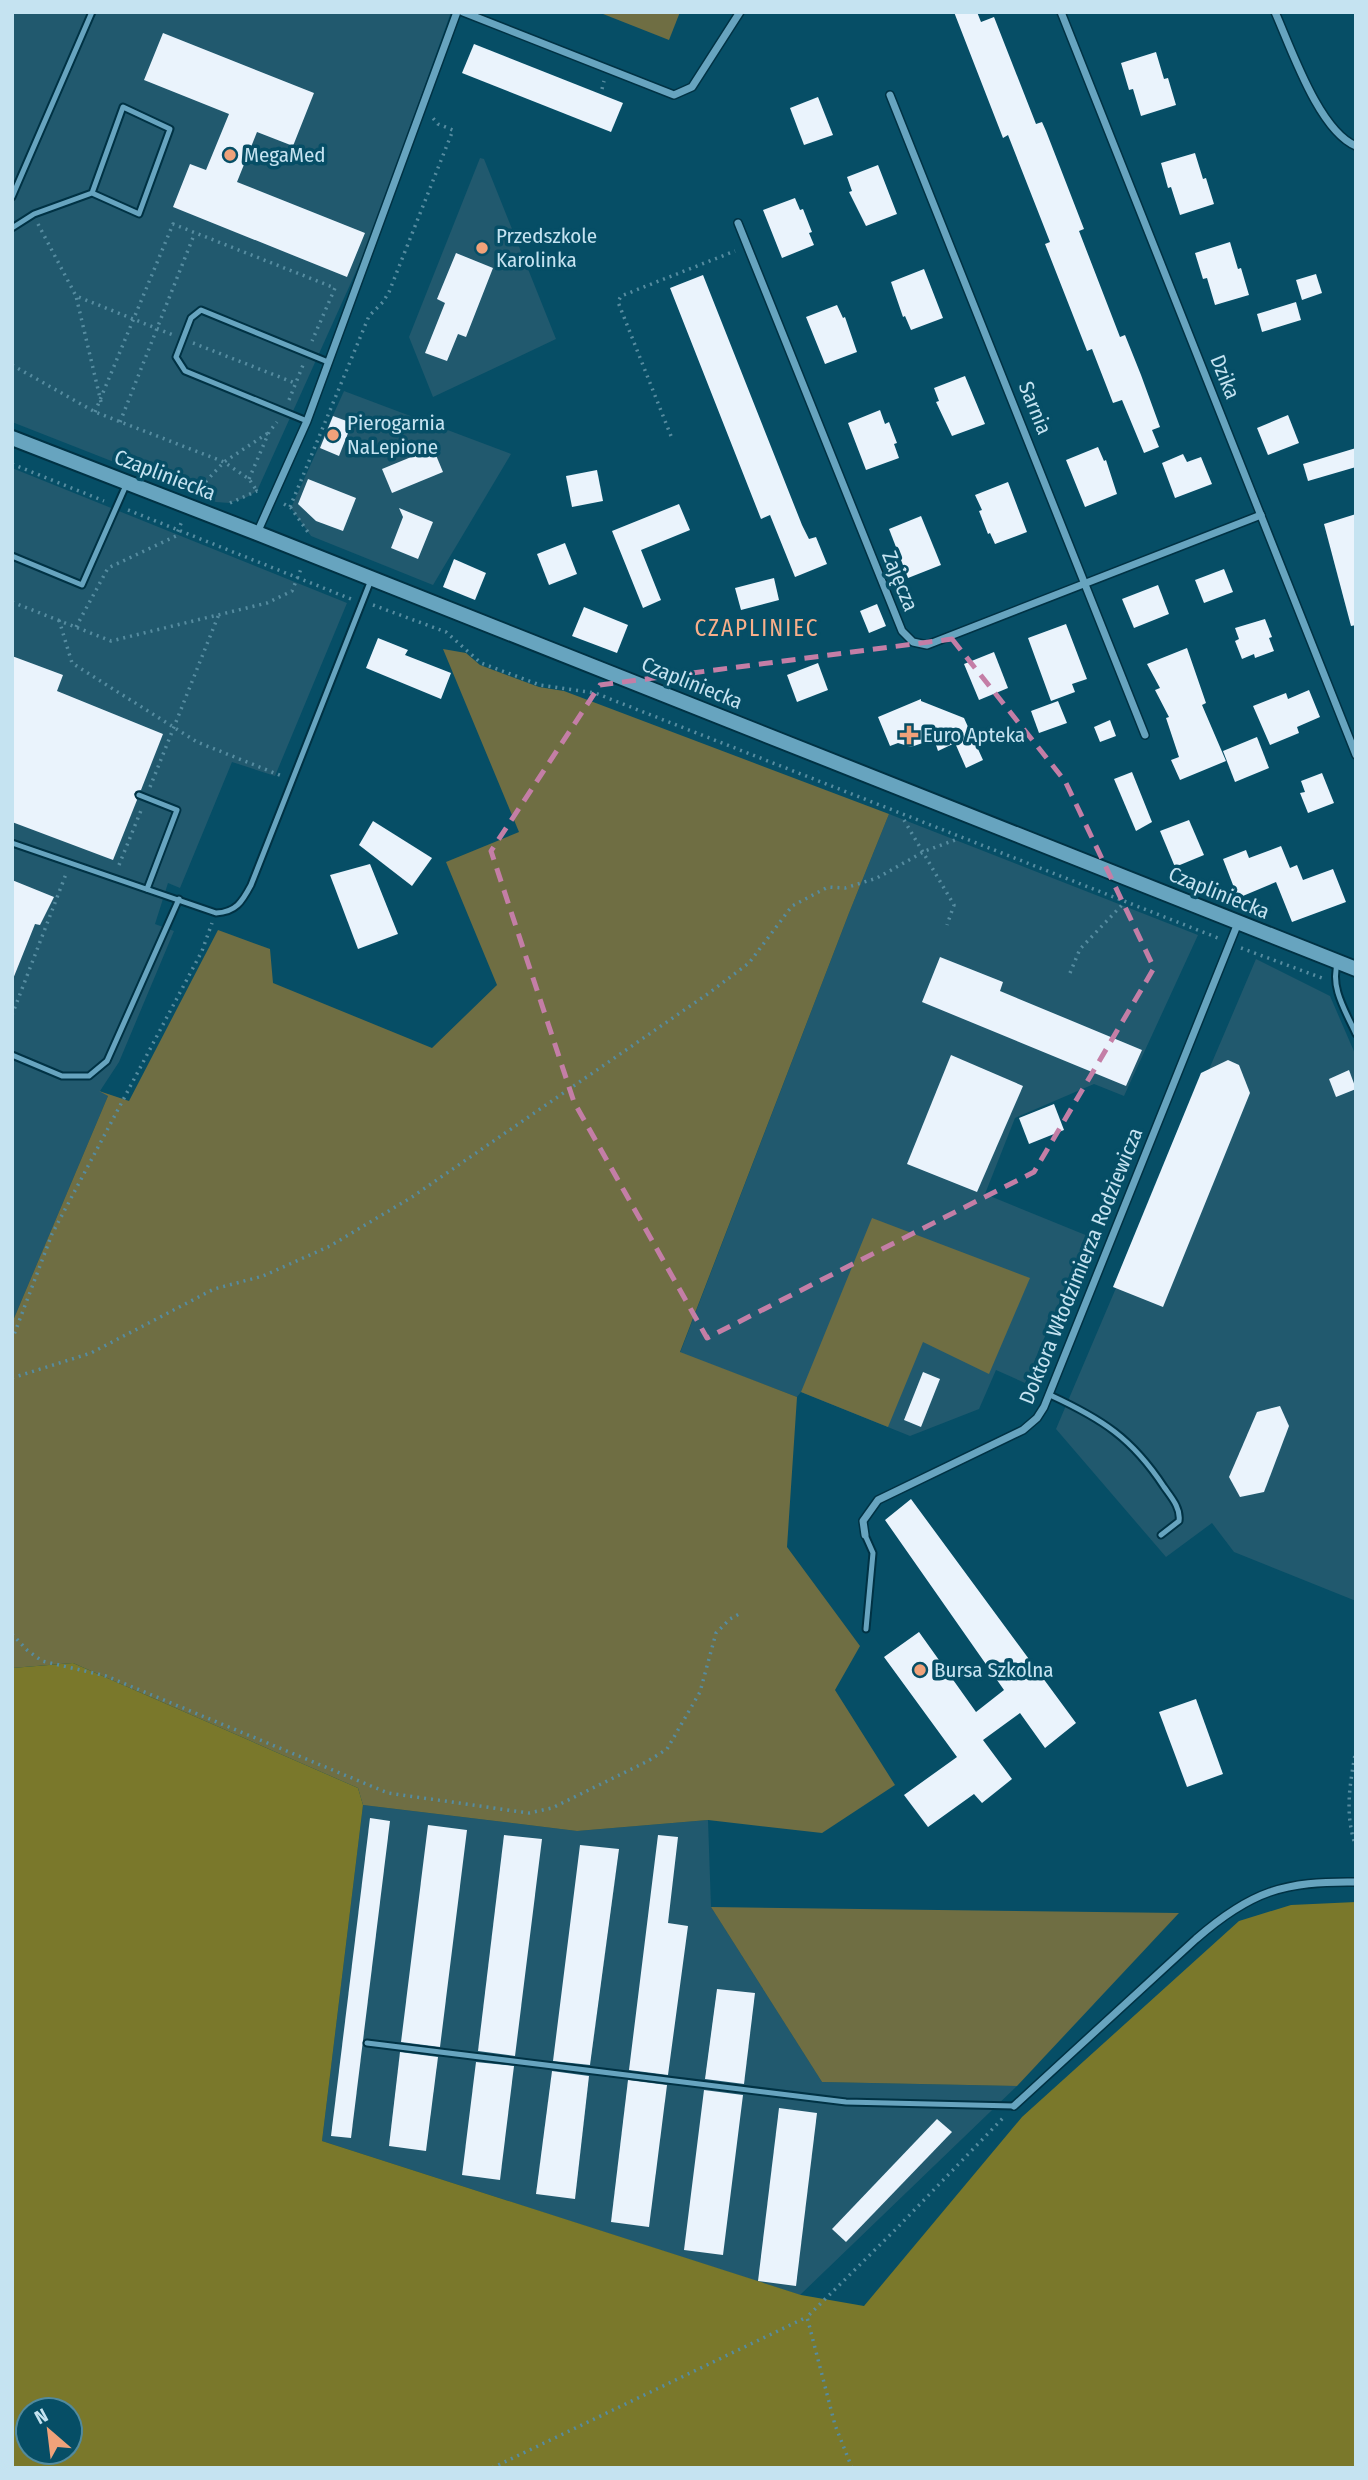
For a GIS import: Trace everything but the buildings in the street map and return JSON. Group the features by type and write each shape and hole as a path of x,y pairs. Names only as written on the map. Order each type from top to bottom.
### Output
{"main road":[{"name":"Czapliniecka","path":"12,438 1356,969"}],"street":[{"path":"257,533 307,421 457,12"},
{"path":"463,12 674,95 692,87 740,12"},
{"name":"Dzika","path":"1061,12 1356,755"},
{"path":"1275,12 1319,110 1346,142 1356,146"},
{"name":"Sarnia","path":"890,95 1145,735"},
{"name":"Zajęcza","path":"738,223 902,631 913,642 927,645 1261,515"},
{"name":"Doktora Włodzimierza Rodziewicza","path":"865,1535 863,1521 878,1500 1023,1430 1037,1418 1051,1395 1238,923"},
{"path":"1014,2106 1204,1932 1241,1904 1273,1890 1303,1883 1356,1882"}],"lane":[{"path":"12,197 92,12"},
{"path":"12,228 34,214 92,192 139,214 170,129 123,107 92,192"},
{"path":"307,421 185,371 176,357 191,317 201,310 328,362"},
{"path":"12,556 82,585 127,483"},
{"path":"12,843 216,913 227,912 240,905 251,885 372,579"},
{"path":"142,796 177,810 148,889"},
{"path":"12,1055 62,1076 89,1076 107,1061 179,899"},
{"path":"1338,962 1334,974 1335,983 1356,1034"},
{"path":"1051,1395 1091,1414 1129,1442 1149,1464 1179,1510 1179,1521 1161,1535"},
{"path":"865,1535 873,1553 866,1629"},
{"path":"368,2043 846,2102 1014,2106"}],"path":[{"path":"601,89 604,81"},
{"path":"290,508 369,316 383,302 388,292 453,130 438,124 429,111"},
{"path":"34,214 76,296 101,402"},
{"path":"120,422 194,234"},
{"path":"671,436 618,302 621,296 747,247"},
{"path":"76,296 295,383"},
{"path":"12,365 95,412 224,462 249,479 257,491"},
{"path":"194,494 224,462 269,432"},
{"path":"12,464 310,584 380,606 446,632 481,663 540,685 595,693 1218,938"},
{"path":"76,627 108,568 176,536"},
{"path":"12,602 111,642 267,603 292,591 296,583"},
{"path":"114,877 142,796 174,727 219,614"},
{"path":"58,620 72,663 197,742 292,780"},
{"path":"904,820 954,905 947,925"},
{"path":"12,1378 91,1353 214,1289 263,1276 330,1246 412,1198 750,963 792,906 828,887 845,888 877,878 923,853 955,840"},
{"path":"12,1015 71,862"},
{"path":"1070,973 1080,949 1122,905"},
{"path":"12,1340 52,1234 202,951 216,913"},
{"path":"1246,950 1335,983"},
{"path":"12,1634 42,1661 106,1676 388,1793 529,1813 552,1808 667,1749 700,1692 716,1633 739,1614"},
{"path":"1356,1749 1349,1789 1349,1827 1356,1847"},
{"path":"492,2468 807,2317 1014,2106"},
{"path":"807,2317 835,2425 852,2468"}],"highlighted area":[{"path":"952,639 1065,781 1154,968 1034,1172 707,1338 574,1102 491,851 600,685"}],"shaded area":[{"path":"12,12 451,12 368,245 257,491 247,497 229,503 216,502 12,422"},
{"path":"598,12 680,12 669,40"},
{"name":"Przedszkole Karolinka","path":"480,158 484,159 556,339 433,397 409,337"},
{"path":"344,391 511,454 433,585 311,536 291,508"},
{"path":"12,468 347,603 275,776 232,762 180,888 168,883 155,924 174,931 119,1062 100,1091 108,1096 12,1323"},
{"path":"443,649 466,653 480,665 539,687 564,691 889,814 680,1352 797,1397 787,1547 860,1646 835,1690 895,1785 822,1833 708,1820 577,1831 363,1805 358,1788 73,1663 12,1668 12,1323 108,1096 99,1091 129,1101 218,930 270,949 273,983 432,1048 497,985 446,862 519,832"},
{"path":"889,814 1198,935 1124,1096 1094,1084 1015,1118 985,1194 1088,1236 1025,1383 996,1370 979,1409 910,1436 801,1392 797,1397 680,1353"},
{"path":"1256,959 1330,996 1356,1056 1356,1601 1234,1552 1212,1523 1166,1557 1056,1429"},
{"path":"872,1218 1030,1278 989,1374 923,1342 888,1427 801,1392"},
{"path":"73,1663 358,1788 363,1805 322,2141 801,2295 864,2306 1022,2117 1239,1921 1291,1905 1356,1902 1356,2468 12,2468 12,1668"},
{"path":"363,1805 577,1831 708,1820 711,1907 822,2082 1017,2086 800,2295 322,2141"},
{"path":"711,1907 1179,1913 1017,2086 822,2082"}],"place":[{"name":"MegaMed","path":"230,155"},
{"name":"Przedszkole Karolinka","path":"482,248"},
{"name":"Pierogarnia NaLepione","path":"333,435"},
{"name":"Euro Apteka","path":"909,735"},
{"name":"Bursa Szkolna","path":"920,1670"}],"district":[{"name":"CZAPLINIEC","path":"757,628"}]}
